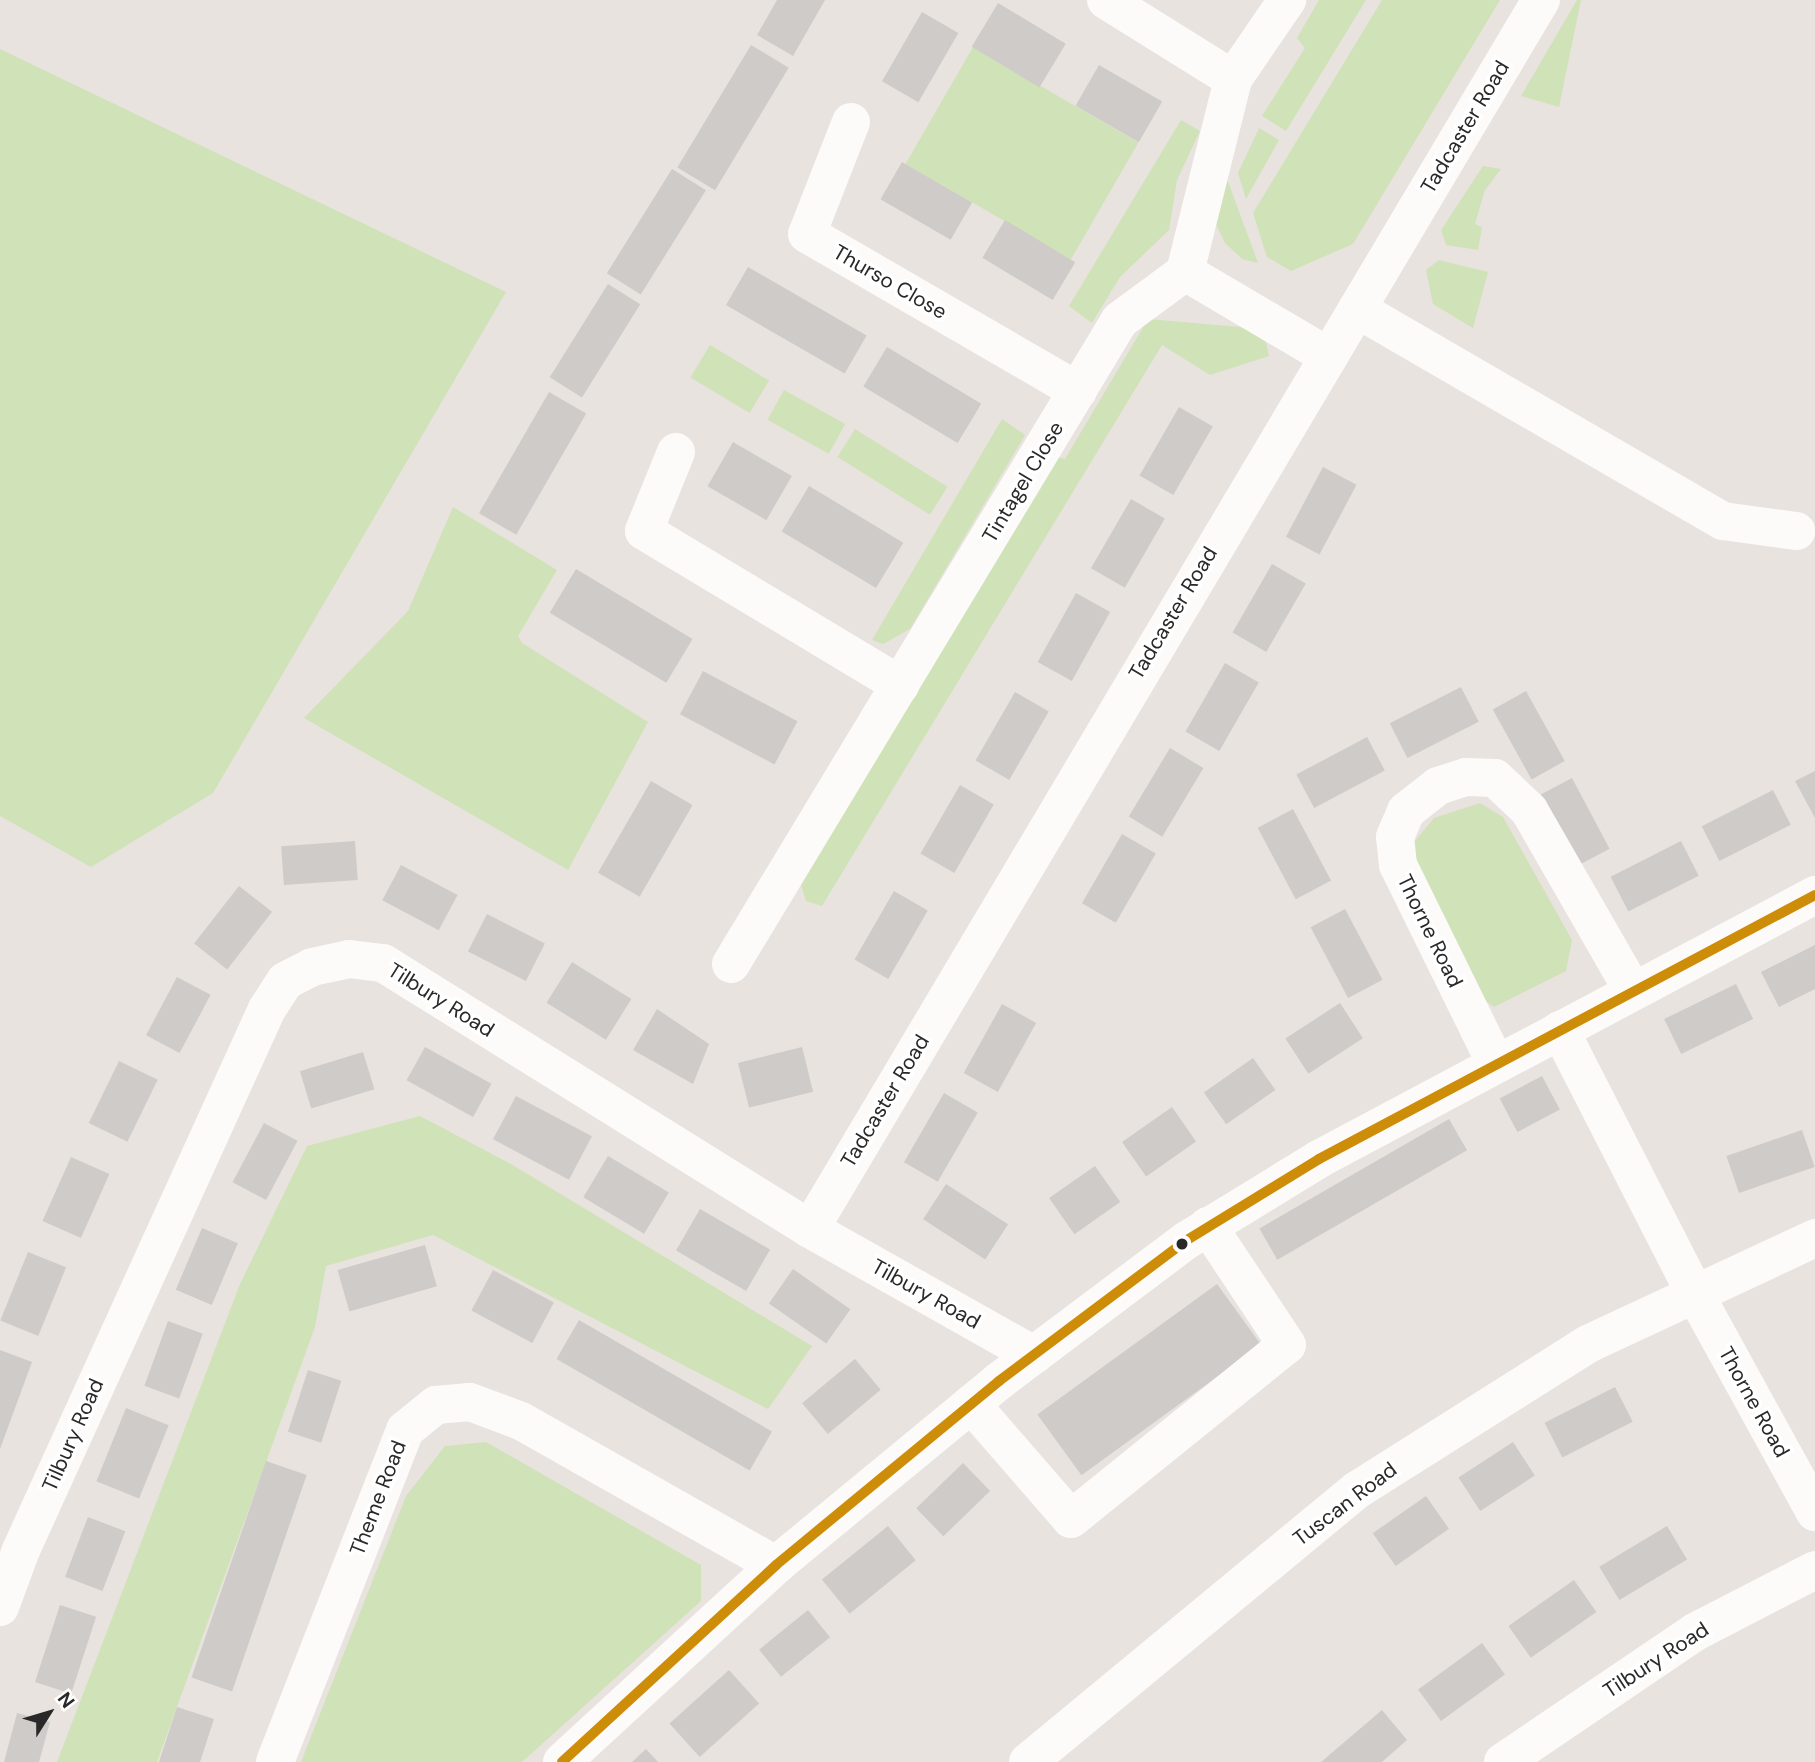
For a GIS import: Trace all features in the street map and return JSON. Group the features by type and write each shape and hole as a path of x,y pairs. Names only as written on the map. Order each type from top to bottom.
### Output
{"street":[{"path":"1105,0 1233,79"},
{"path":"1287,0 1233,79 1185,272 1326,355"},
{"name":"Tadcaster Road","path":"810,1229 1326,355 1357,309 1541,0"},
{"name":"Thurso Close","path":"851,121 807,234 1078,391"},
{"name":"Tintagel Close","path":"731,964 1120,320 1185,272"},
{"path":"1357,309 1723,521 1796,531"},
{"path":"676,452 644,531 900,685"},
{"name":"Thorne Road","path":"1496,1064 1398,865 1395,837 1406,811 1437,786 1466,777 1495,778 1529,810 1633,991"},
{"path":"562,1762 776,1565 971,1404 1208,1226 1319,1158 1815,895"},
{"name":"Tilbury Road","path":"0,1607 27,1538 267,1009 285,981 312,967 349,959 383,963 810,1229 1034,1355"},
{"name":"Thorne Road","path":"1560,1030 1695,1294 1815,1512"},
{"path":"971,1404 1071,1519 1287,1345 1208,1226"},
{"name":"Tuscan Road","path":"1028,1762 1357,1490 1588,1344 1815,1238"},
{"name":"Theme Road","path":"275,1762 405,1430 436,1405 470,1402 521,1421 776,1565"},
{"name":"Tilbury Road","path":"1503,1762 1695,1632 1815,1570"}],"green space":[{"path":"1319,0 1366,0 1286,131 1262,116 1305,48 1297,38"},
{"path":"1382,0 1500,0 1353,244 1291,271 1267,257 1253,213"},
{"path":"1577,0 1581,0 1559,107 1521,96"},
{"path":"973,47 1138,142 1071,259 906,164"},
{"path":"0,49 506,292 213,793 91,867 0,816"},
{"path":"1181,120 1200,131 1177,180 1169,230 1120,277 1092,323 1069,306"},
{"path":"1259,128 1279,140 1246,199 1238,173"},
{"path":"1483,166 1501,169 1485,190 1475,224 1482,227 1478,250 1446,245 1441,230"},
{"path":"1226,176 1258,263 1242,259 1225,243 1214,220"},
{"path":"1439,260 1488,272 1473,328 1433,304 1426,270"},
{"path":"1148,319 1263,329 1269,356 1210,375 1162,345 822,906 806,901 801,885 1052,456 1065,459"},
{"path":"710,345 769,381 750,413 690,378"},
{"path":"784,390 845,424 829,454 768,420"},
{"path":"1002,419 1025,435 910,629 883,644 872,640"},
{"path":"855,429 947,487 930,515 838,457"},
{"path":"453,507 557,570 518,636 522,643 648,722 568,870 304,718 408,611"},
{"path":"1480,803 1503,817 1572,940 1566,971 1494,1007 1471,990 1410,847 1434,818"},
{"path":"420,1116 511,1164 812,1346 768,1409 433,1235 326,1266 315,1327 157,1762 57,1762 240,1284 307,1146"},
{"path":"486,1442 701,1565 701,1601 522,1762 301,1762 406,1496 445,1446"}],"building":[{"path":"777,0 825,0 793,56 757,35"},
{"path":"998,3 1066,44 1039,87 972,47"},
{"path":"922,12 958,33 918,102 882,81"},
{"path":"751,45 789,68 715,190 677,168"},
{"path":"1099,65 1162,102 1139,142 1076,106"},
{"path":"902,162 972,202 951,240 880,199"},
{"path":"672,169 706,190 641,295 607,273"},
{"path":"1005,220 1075,262 1053,300 982,258"},
{"path":"748,267 867,336 845,374 726,305"},
{"path":"608,284 640,304 582,397 550,377"},
{"path":"887,347 981,404 958,443 863,386"},
{"path":"549,392 586,414 516,535 479,513"},
{"path":"1179,407 1213,426 1173,495 1140,475"},
{"path":"733,442 792,476 766,520 708,486"},
{"path":"1323,467 1357,485 1319,555 1286,537"},
{"path":"809,486 903,543 876,588 782,531"},
{"path":"1131,499 1165,518 1125,588 1091,568"},
{"path":"1272,564 1306,583 1266,652 1232,632"},
{"path":"576,569 693,639 666,683 550,613"},
{"path":"1076,593 1110,612 1072,681 1038,662"},
{"path":"1225,663 1259,683 1219,751 1186,731"},
{"path":"703,671 797,721 774,764 680,714"},
{"path":"1461,687 1479,722 1407,758 1390,723"},
{"path":"1526,691 1565,761 1532,779 1493,709"},
{"path":"1015,692 1049,712 1009,780 976,760"},
{"path":"1367,737 1385,771 1314,808 1296,775"},
{"path":"1170,748 1203,768 1162,837 1129,817"},
{"path":"1815,771 1815,818 1795,781"},
{"path":"1572,778 1610,849 1576,866 1538,796"},
{"path":"651,781 693,805 640,897 598,873"},
{"path":"960,785 994,804 954,873 920,853"},
{"path":"1773,790 1791,825 1719,861 1702,826"},
{"path":"1293,809 1331,881 1296,899 1258,828"},
{"path":"1122,834 1156,854 1116,923 1082,903"},
{"path":"355,841 358,880 284,885 281,846"},
{"path":"1681,841 1699,876 1628,912 1611,877"},
{"path":"401,865 458,895 439,930 382,900"},
{"path":"239,886 272,912 227,969 194,944"},
{"path":"894,891 928,910 888,979 854,959"},
{"path":"1345,909 1383,980 1348,998 1311,927"},
{"path":"487,914 545,944 526,981 468,951"},
{"path":"1815,945 1815,989 1779,1007 1761,972"},
{"path":"572,962 631,999 606,1040 547,1003"},
{"path":"177,977 211,995 180,1053 146,1035"},
{"path":"1736,984 1753,1019 1681,1054 1664,1019"},
{"path":"1340,1003 1363,1038 1308,1074 1285,1038"},
{"path":"1002,1004 1036,1023 998,1092 964,1073"},
{"path":"657,1009 709,1044 693,1084 633,1050"},
{"path":"425,1047 491,1084 473,1117 407,1080"},
{"path":"802,1047 813,1092 749,1108 738,1063"},
{"path":"363,1052 374,1089 311,1109 300,1071"},
{"path":"1253,1058 1275,1090 1226,1124 1204,1092"},
{"path":"119,1061 158,1080 127,1142 89,1123"},
{"path":"1542,1076 1560,1110 1517,1132 1500,1099"},
{"path":"944,1093 978,1112 938,1182 904,1162"},
{"path":"516,1096 592,1136 569,1180 493,1139"},
{"path":"1172,1107 1196,1141 1146,1176 1122,1142"},
{"path":"1449,1119 1467,1150 1277,1260 1259,1228"},
{"path":"264,1123 298,1141 266,1200 233,1182"},
{"path":"1802,1130 1815,1167 1739,1193 1726,1156"},
{"path":"608,1156 669,1193 644,1234 583,1197"},
{"path":"71,1157 109,1174 81,1238 43,1221"},
{"path":"1095,1166 1120,1202 1074,1234 1049,1198"},
{"path":"946,1184 1008,1224 985,1260 923,1219"},
{"path":"700,1209 770,1250 746,1291 676,1251"},
{"path":"202,1228 238,1243 212,1305 176,1290"},
{"path":"425,1245 437,1286 349,1311 338,1270"},
{"path":"28,1252 66,1267 38,1336 0,1321"},
{"path":"793,1269 850,1309 826,1344 769,1303"},
{"path":"493,1270 554,1302 532,1343 471,1311"},
{"path":"1217,1284 1261,1345 1081,1475 1037,1414"},
{"path":"579,1320 772,1432 750,1470 556,1359"},
{"path":"168,1321 203,1334 179,1398 144,1386"},
{"path":"0,1350 32,1362 0,1449"},
{"path":"855,1359 881,1390 828,1434 802,1403"},
{"path":"308,1370 341,1381 321,1443 288,1432"},
{"path":"1615,1387 1633,1422 1562,1458 1545,1423"},
{"path":"126,1408 169,1425 139,1498 96,1481"},
{"path":"1513,1442 1535,1476 1480,1511 1458,1477"},
{"path":"266,1461 307,1475 232,1692 191,1678"},
{"path":"963,1463 990,1491 943,1536 916,1508"},
{"path":"1426,1496 1449,1529 1396,1566 1373,1533"},
{"path":"88,1517 125,1531 102,1591 65,1577"},
{"path":"888,1526 916,1560 850,1614 822,1579"},
{"path":"1667,1526 1687,1559 1619,1600 1599,1567"},
{"path":"1574,1580 1596,1612 1531,1658 1508,1626"},
{"path":"60,1605 96,1617 71,1694 35,1682"},
{"path":"808,1610 830,1637 781,1677 759,1650"},
{"path":"1482,1643 1505,1675 1441,1721 1418,1689"},
{"path":"729,1670 759,1703 700,1757 670,1724"},
{"path":"177,1707 214,1719 200,1762 159,1762"},
{"path":"1382,1710 1407,1740 1382,1762 1321,1762"},
{"path":"17,1713 50,1722 39,1762 4,1762"},
{"path":"646,1749 658,1762 632,1762"}],"transit line":[{"path":"562,1762 776,1565 999,1381 1187,1240 1319,1159 1815,895"}]}
